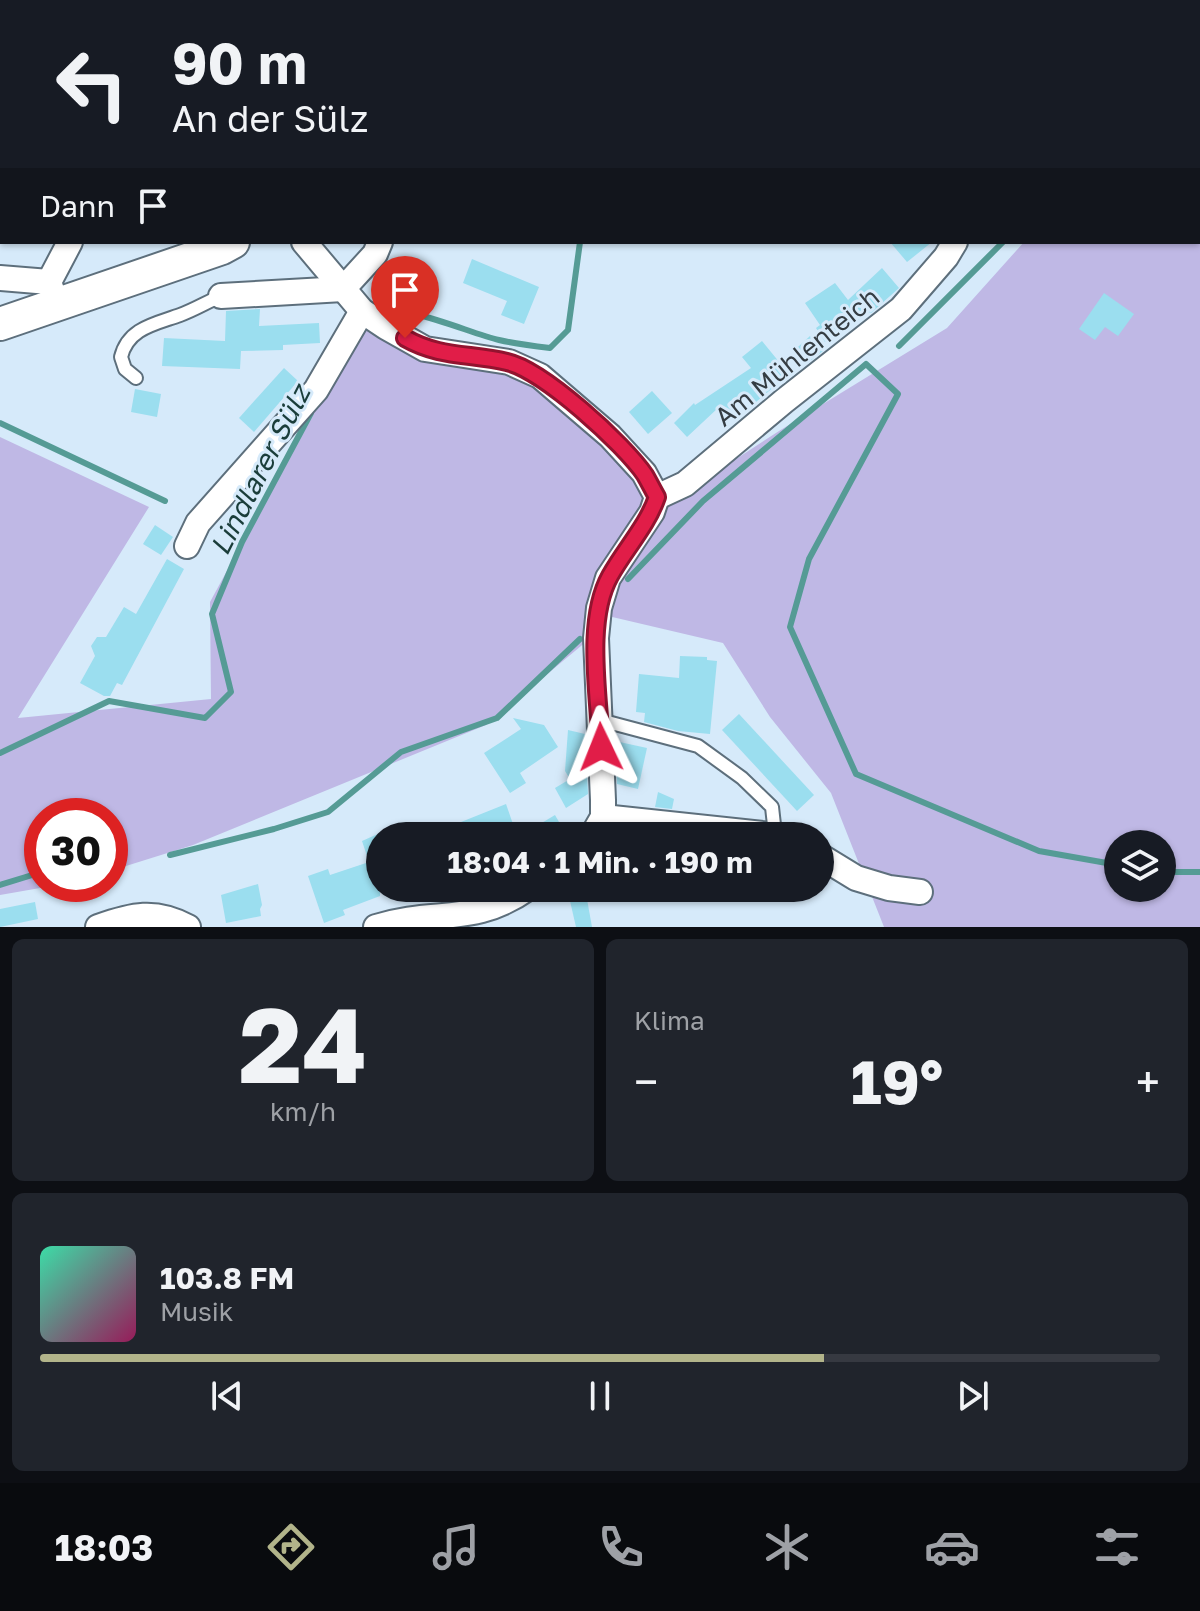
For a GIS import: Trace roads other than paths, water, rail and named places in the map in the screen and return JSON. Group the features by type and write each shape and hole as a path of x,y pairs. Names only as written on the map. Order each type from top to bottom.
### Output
{"main road":[{"path":"0,324 53,293 229,244"}],"street":[{"path":"0,278 53,293 69,244"},
{"path":"306,244 362,311 425,349 509,362 540,376 610,436 644,473 657,497 652,512 608,578 599,608 596,638 600,720 597,822"},
{"path":"221,296 343,289 375,254 379,244"},
{"name":"Am Mühlenteich","path":"657,497 685,484 901,309 954,244"},
{"path":"187,546 198,523 316,390 362,311"},
{"path":"834,865 856,878 889,888 920,892"},
{"path":"376,927 397,920 459,920 491,912 510,902"},
{"path":"98,927 137,915 167,916 188,927"}],"lane":[{"path":"136,378 125,369 121,357 130,338 154,323 221,296"},
{"path":"600,720 698,746 742,778 772,807 775,822"}],"waterway":[{"name":"Lindlarer Sülz","path":"376,313 389,311 420,315 499,340 550,348 568,330 580,244"},
{"path":"899,346 1001,244"},
{"path":"628,579 703,501 866,364 898,394 809,559 790,627 856,774 1039,851 1104,863"},
{"name":"Lindlarer Sülz","path":"0,753 109,701 205,718 231,692 212,614 242,542 311,413"},
{"path":"0,423 165,501"},
{"path":"170,855 328,812 401,752 497,718 580,639"},
{"path":"1176,872 1200,872"},
{"path":"0,885 24,878"}]}
